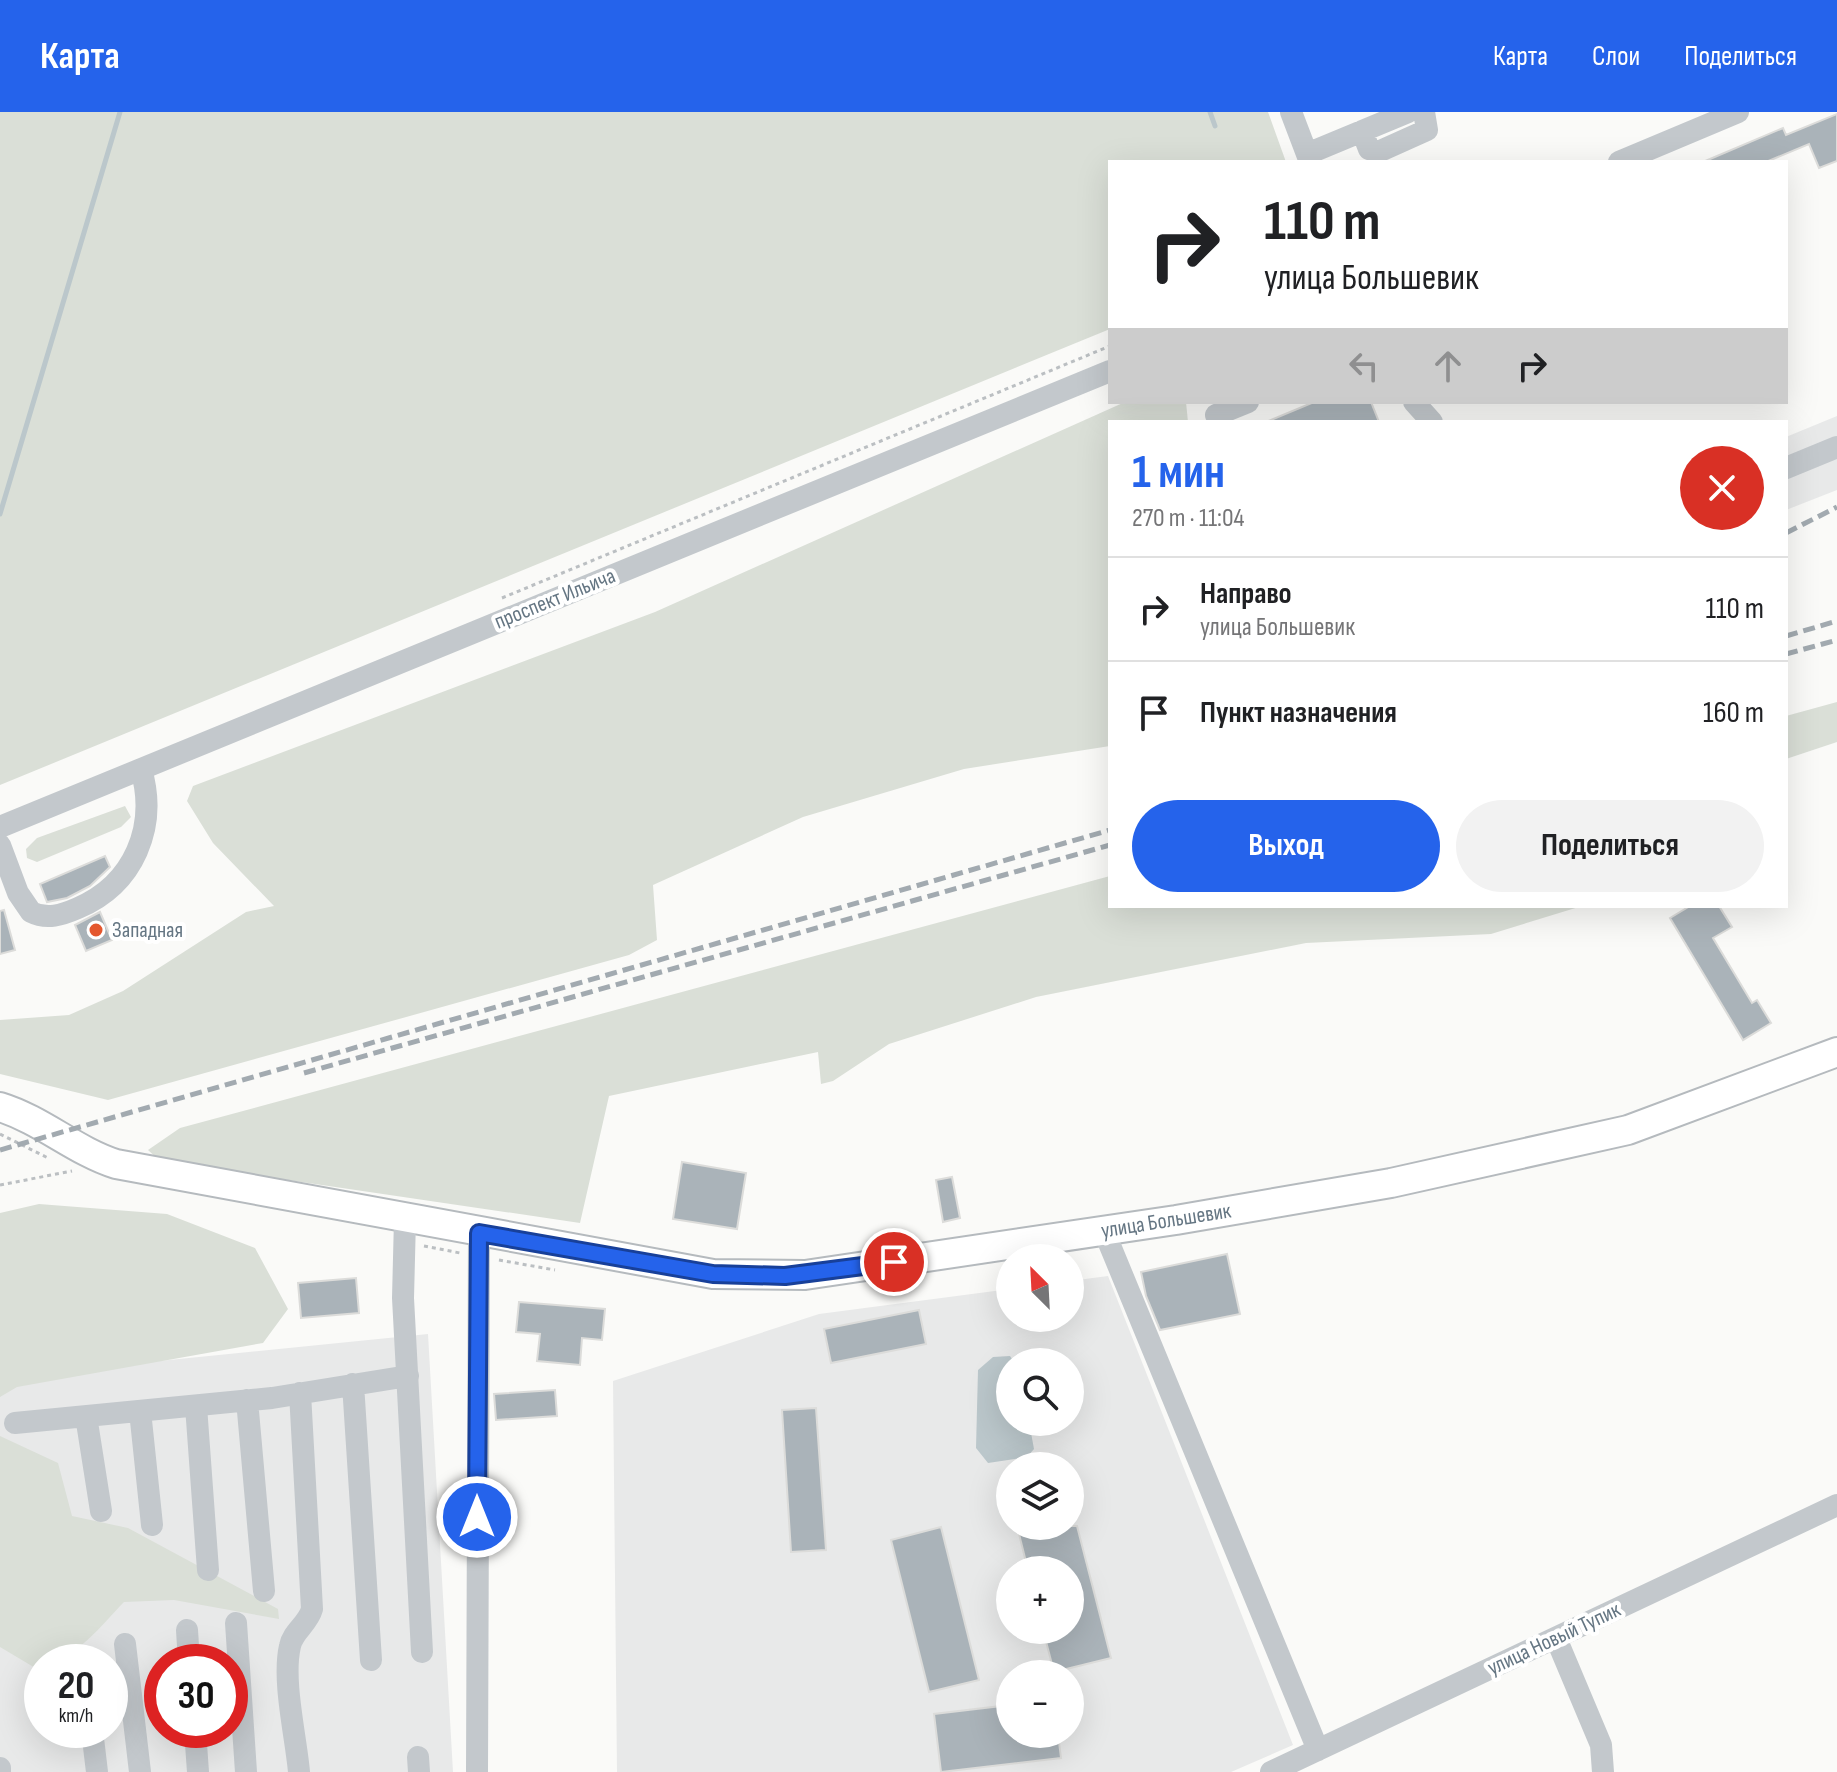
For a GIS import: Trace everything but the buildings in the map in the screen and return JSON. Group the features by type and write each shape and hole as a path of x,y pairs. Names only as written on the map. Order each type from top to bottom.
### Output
{"main road":[{"name":"улица Большевик","path":"0,1107 28,1117 81,1149 116,1164 713,1274 770,1277 805,1275 1104,1231 1391,1183 1628,1130 1837,1052"}],"street":[{"path":"1291,112 1309,158 1373,122 1408,112"},
{"path":"1373,122 1369,149 1378,152 1427,130 1424,112"},
{"path":"1630,160 1657,155 1699,120 1738,112"},
{"name":"проспект Ильича","path":"0,827 1108,372"},
{"path":"1216,415 1243,404"},
{"path":"1416,404 1430,420"},
{"path":"1788,467 1837,447"},
{"path":"0,845 9,894 31,912 53,916 89,903 123,880 141,842 146,797 141,769"},
{"path":"405,1219 403,1298 422,1652"},
{"path":"1104,1231 1318,1750"},
{"path":"477,1772 479,1233"},
{"path":"15,1423 247,1400 408,1376"},
{"path":"353,1384 371,1660"},
{"path":"299,1772 288,1657 293,1636 309,1619 312,1609 300,1393"},
{"path":"247,1400 264,1591"},
{"path":"196,1406 208,1570"},
{"path":"140,1411 152,1525"},
{"path":"86,1416 101,1511"},
{"name":"улица Новый Тупик","path":"1271,1772 1837,1505"},
{"path":"236,1623 246,1772"},
{"path":"187,1630 188,1644"},
{"path":"1556,1638 1601,1745 1603,1772"},
{"path":"128,1670 140,1772"},
{"path":"94,1748 97,1772"},
{"path":"196,1748 198,1772"}],"path":[{"path":"497,600 1108,347"},
{"path":"0,1185 72,1171"}],"shaded area":[{"path":"0,112 1268,112 1285,160 1108,160 1108,330 0,785"},
{"path":"1121,404 1186,404 1188,420 1108,420 1108,746 964,769 803,817 653,885 657,940 629,955 108,1100 0,1074 0,1020 69,1015 123,991 246,912 274,906 213,843 187,801 193,786 655,612"},
{"path":"1837,416 1837,490 1788,509 1788,436"},
{"path":"1837,702 1837,742 1788,758 1788,715"},
{"path":"125,806 131,817 121,827 37,862 27,858 26,849 37,838"},
{"path":"1108,877 1108,908 1576,908 1491,934 1306,943 1036,997 889,1044 833,1081 821,1084 818,1052 609,1096 580,1223 160,1161 148,1150 180,1128"},
{"path":"39,1204 167,1214 255,1248 288,1309 263,1343 17,1387 0,1397 0,1213"},
{"path":"1108,1276 1293,1745 1231,1772 617,1772 613,1381 819,1314 996,1291 996,1332 1084,1332 1084,1279"},
{"path":"428,1334 453,1772 0,1772 0,1377"},
{"path":"996,1357 996,1436 1032,1436 1034,1449 1031,1452 996,1452 996,1462 988,1463 976,1448 978,1370"},
{"path":"0,1436 58,1463 72,1516 128,1528 278,1609 279,1619 174,1600 124,1602 83,1644 24,1644 24,1661 0,1647"}],"waterway":[{"path":"0,514 120,112"},
{"path":"1210,112 1215,126"}],"railway":[{"path":"1788,532 1837,507"},
{"path":"1788,635 1837,621"},
{"path":"1788,653 1837,640"},
{"path":"0,1150 1108,831"},
{"path":"304,1073 1108,846"}],"place":[{"name":"Западная","path":"96,930"}],"route":[{"path":"477,1517 479,1233 713,1274 805,1275 894,1262"}]}
